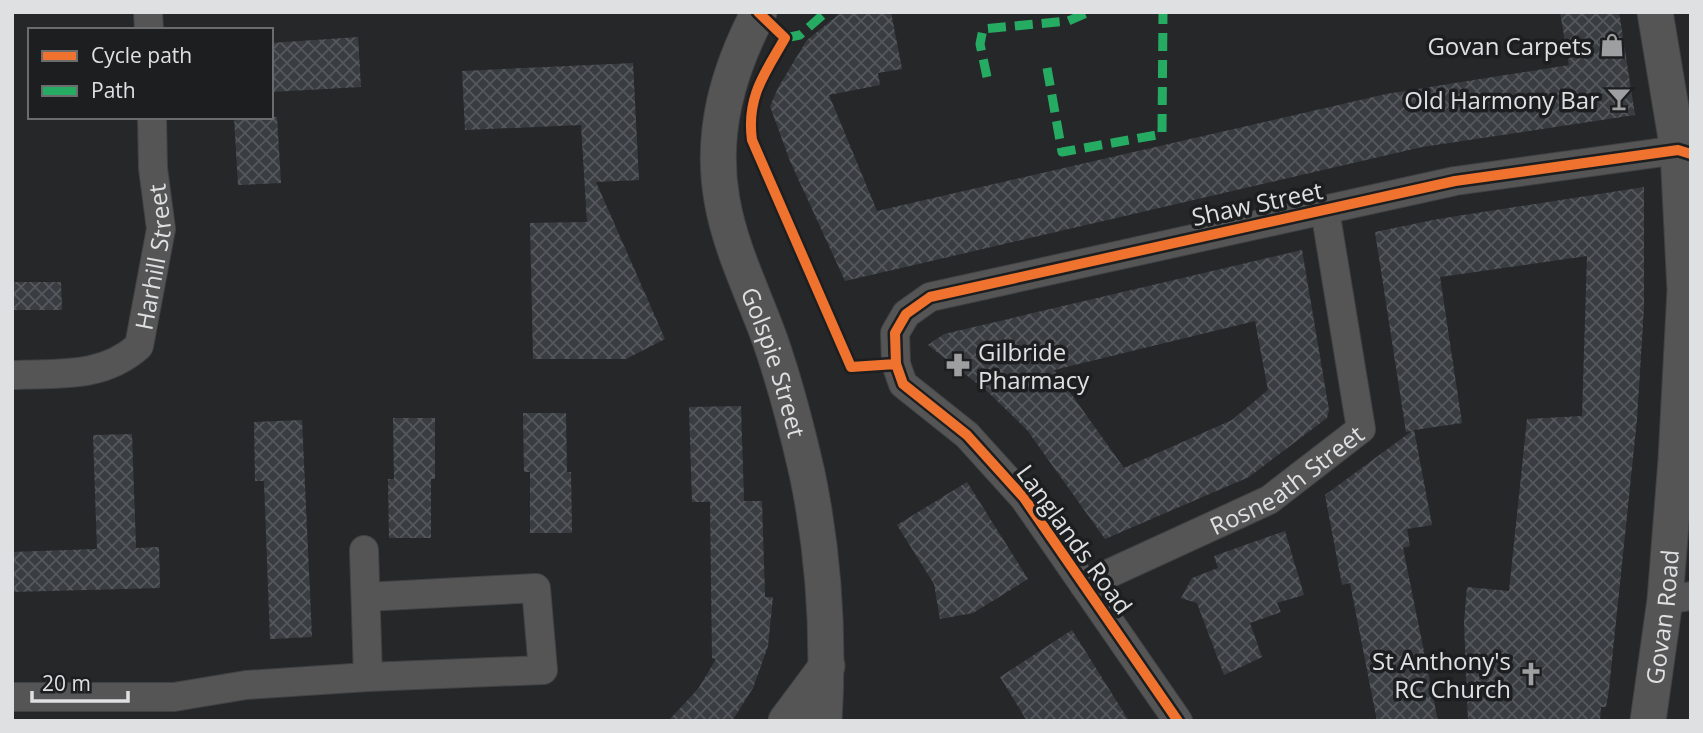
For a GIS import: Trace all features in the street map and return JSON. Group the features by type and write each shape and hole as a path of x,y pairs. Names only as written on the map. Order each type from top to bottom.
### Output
{"street":[{"name":"Golspie Street","path":"759,12 733,65 724,97 719,135 721,199 729,229 771,343 807,472 818,538 827,666 824,721"},
{"name":"Govan Road","path":"1648,721 1678,598 1676,460 1685,290 1684,152 1655,12"},
{"name":"Harhill Street","path":"12,374 96,371 125,359 139,346 161,229 152,119"},
{"name":"Shaw Street","path":"897,365 895,333 905,314 930,297 1455,180 1684,152"},
{"name":"Rosneath Street","path":"1084,585 1269,500 1360,429 1325,210"},
{"name":"Langlands Road","path":"897,365 903,384 967,435 1024,498 1178,721"},
{"path":"364,550 368,677"},
{"path":"12,698 174,697 246,685 544,670 536,588 366,597"},
{"path":"786,721 827,666"}],"building":[{"path":"842,12 891,12 902,69 878,73 880,85 829,95 877,211 1386,94 1569,65 1560,12 1619,12 1635,115 1422,147 845,281 790,161 770,106 807,40"},
{"path":"358,37 361,87 273,92 273,43"},
{"path":"633,63 639,180 596,182 665,339 626,359 533,359 530,223 587,222 581,125 465,130 462,71"},
{"path":"277,117 281,183 238,185 234,119"},
{"path":"1644,187 1644,307 1637,419 1609,689 1606,707 1601,707 1600,721 1468,721 1464,622 1467,587 1509,591 1527,419 1582,416 1587,256 1440,277 1462,423 1414,430 1432,525 1407,529 1410,546 1403,548 1438,721 1377,721 1350,583 1342,585 1325,495 1412,431 1406,432 1375,232 1438,219"},
{"path":"1302,250 1329,410 1327,418 1249,477 1105,539 1027,430 988,392 928,345 944,334","holes":["1255,321 1268,390 1232,420 1124,468 1054,370"]},
{"path":"12,282 61,282 62,310 12,310"},
{"path":"741,406 744,501 762,501 765,597 773,597 768,646 753,688 732,721 668,721 698,689 716,659 712,658 710,502 692,502 689,407"},
{"path":"523,413 566,413 572,533 530,533 530,472 524,472"},
{"path":"393,418 435,418 431,538 389,538 388,479 394,479"},
{"path":"302,420 312,637 270,639 264,481 255,481 254,422"},
{"path":"132,434 136,548 159,547 160,588 12,592 12,552 97,549 93,435"},
{"path":"967,482 1028,579 973,613 940,619 934,584 897,525"},
{"path":"1285,531 1304,595 1277,603 1281,612 1250,623 1262,657 1224,675 1197,603 1181,598 1192,578 1218,568 1214,556"},
{"path":"1072,630 1129,721 1027,721 1000,677"}],"marked path":[{"path":"785,38 800,35 826,12"},
{"path":"987,77 980,44 983,29 1068,21 1089,12"},
{"path":"1047,68 1062,152 1162,134 1163,12"}],"cycle path":[{"path":"758,12 785,38 764,74 755,98 752,140 851,367 896,364"},
{"path":"1178,721 1024,498 967,435 903,384 896,364 895,333 906,314 930,297 1455,181 1678,150 1691,154"}],"place":[{"name":"Govan Carpets","path":"1612,45"},
{"name":"Old Harmony Bar","path":"1619,99"},
{"name":"Gilbride Pharmacy","path":"958,365"},
{"name":"St Anthony's RC Church","path":"1531,674"}]}
